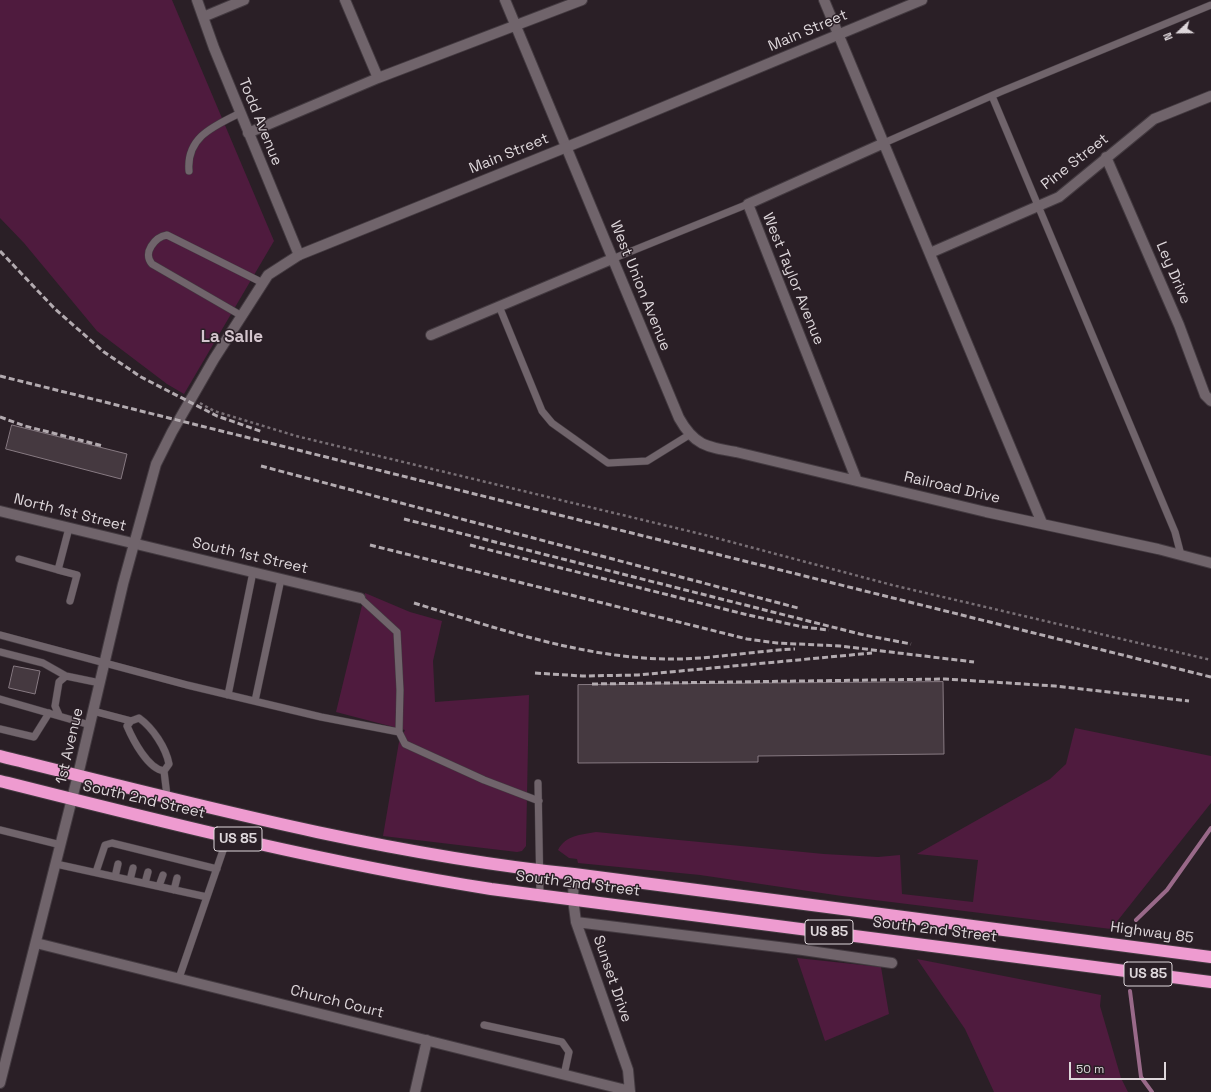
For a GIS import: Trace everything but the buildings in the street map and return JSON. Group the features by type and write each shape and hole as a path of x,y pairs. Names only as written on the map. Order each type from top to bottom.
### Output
{"highway":[{"name":"US 85","path":"0,756 78,775"},
{"name":"South 2nd Street","path":"78,775 348,839 418,853 1089,941"},
{"name":"US 85","path":"0,781 72,799"},
{"name":"South 2nd Street","path":"72,799 336,862 405,876 540,895 573,898 1211,982"},
{"name":"Highway 85","path":"1089,941 1211,957"}],"street":[{"name":"Todd Avenue","path":"198,0 203,17 240,113 299,255"},
{"path":"203,17 244,0"},
{"path":"344,0 378,78"},
{"name":"West Union Avenue","path":"505,0 679,418 689,435"},
{"path":"248,133 378,78 582,0"},
{"path":"824,0 1042,523"},
{"name":"Main Street","path":"179,421 214,360 268,275 299,255 567,147 922,0"},
{"name":"Pine Street","path":"930,253 1039,207 1059,197 1154,119 1211,96"},
{"name":"West Taylor Avenue","path":"857,481 748,204 884,143"},
{"name":"Ley Drive","path":"1106,157 1179,325 1205,395 1211,400"},
{"path":"431,335 612,259"},
{"name":"1st Avenue","path":"0,1083 2,1069 61,845 133,544 156,464 179,421"},
{"name":"Railroad Drive","path":"689,435 695,440 712,448 736,452 986,512 1042,523 1211,563"},
{"name":"North 1st Street","path":"0,511 133,544"},
{"name":"South 1st Street","path":"133,544 360,598"},
{"name":"Sunset Drive","path":"574,874 573,898 576,922 628,1070 630,1092"},
{"path":"576,922 803,950 892,963"},
{"name":"Church Court","path":"36,943 630,1092"},
{"path":"415,1092 427,1040"}],"lane":[{"path":"884,143 992,96 1211,5"},
{"path":"992,96 1175,532 1181,555"},
{"path":"189,171 189,153 202,135 240,113"},
{"path":"612,259 748,204"},
{"path":"242,316 152,264 149,255 153,243 162,236 167,235 263,283"},
{"path":"499,306 542,411 552,423 608,463 647,461 689,435"},
{"path":"58,570 69,528"},
{"path":"19,559 77,576 70,601"},
{"path":"228,695 253,572"},
{"path":"255,701 281,579"},
{"path":"360,598 397,632 400,690 399,732 405,744 484,780 539,801"},
{"path":"0,635 228,695 321,717 399,732"},
{"path":"0,652 43,663 66,676 100,683"},
{"path":"59,715 55,706 60,682 66,676"},
{"path":"0,699 90,725"},
{"path":"94,711 131,721"},
{"path":"0,729 34,737 49,713"},
{"path":"164,771 157,770 151,766 127,726 131,721 139,718 147,723 167,754 169,764 164,771 167,796"},
{"path":"538,783 540,895"},
{"path":"0,830 61,845"},
{"path":"179,978 228,836"},
{"path":"96,872 105,845 112,842 121,849 138,849 151,856 182,864 217,869"},
{"path":"136,857 138,849"},
{"path":"56,864 207,897"},
{"path":"115,877 118,864"},
{"path":"130,880 133,868"},
{"path":"145,883 148,872"},
{"path":"159,886 163,875"},
{"path":"174,890 177,878"},
{"path":"484,1025 562,1042 569,1052 564,1075"}],"path":[{"path":"192,399 214,411 296,436 697,533 892,585 1211,660"}],"shaded area":[{"path":"0,0 172,0 274,241 184,394 167,384 97,331 24,243 0,218"},
{"path":"365,593 410,612 442,621 433,661 435,702 529,695 526,846 522,851 517,852 383,836 399,742 405,730 336,712"},
{"path":"1075,728 1211,756 1211,803 1111,929 842,896 700,875 578,863 577,859 569,858 558,850 565,841 574,836 596,832 824,854 878,857 900,855 902,894 973,902 978,860 917,854 1050,779 1066,764"},
{"path":"797,958 881,967 889,1014 825,1041"},
{"path":"917,959 1101,995 1100,1006 1121,1078 1128,1092 994,1092 965,1029"}],"waterway":[{"path":"1136,920 1167,890 1211,828"},
{"path":"1130,991 1141,1077 1152,1092"}],"railway":[{"path":"0,251 55,309 104,352 141,377 217,416 263,432"},
{"path":"0,376 1211,677"},
{"path":"0,417 25,426 103,446"},
{"path":"261,466 798,608"},
{"path":"404,519 864,635 911,644"},
{"path":"370,545 747,639 777,643 840,646 974,662"},
{"path":"470,545 744,614 803,627 829,630"},
{"path":"414,603 538,640 601,653 633,657 681,659 795,649"},
{"path":"535,673 582,676 638,675 872,653"},
{"path":"592,684 945,679 1055,686 1189,701"}],"district":[{"name":"La Salle","path":"232,337"}]}
